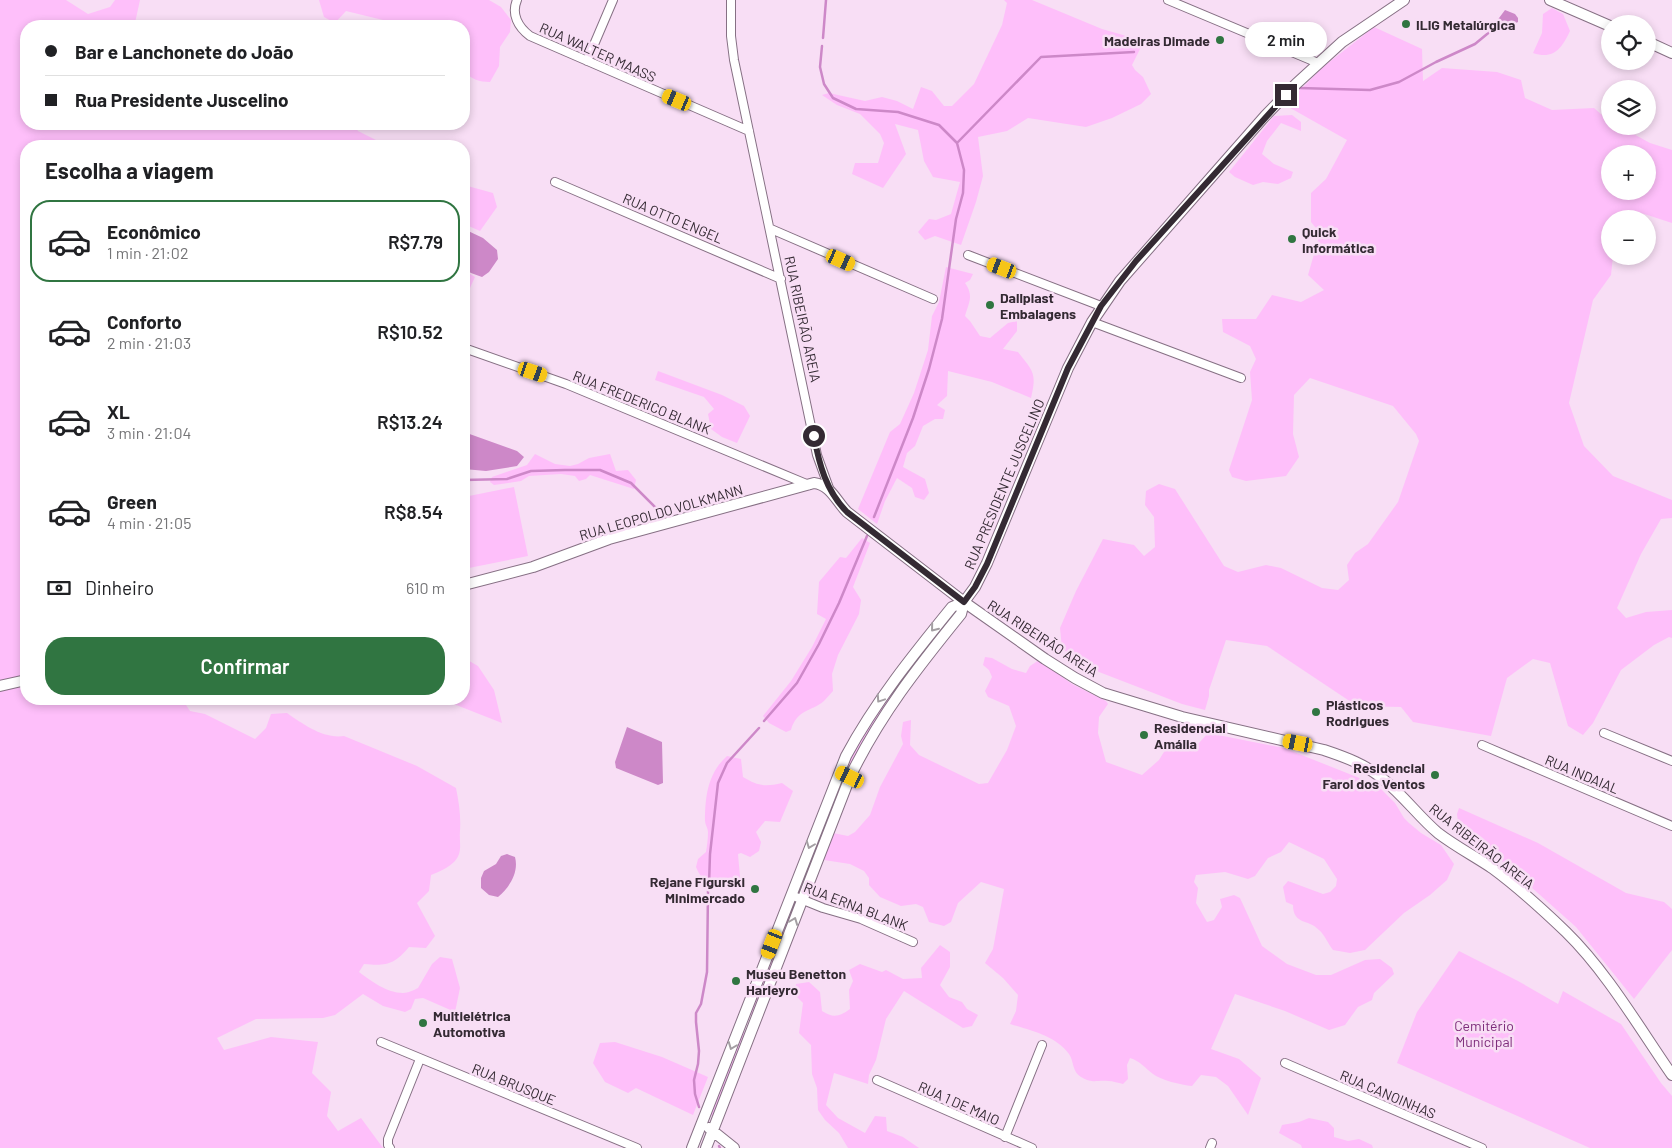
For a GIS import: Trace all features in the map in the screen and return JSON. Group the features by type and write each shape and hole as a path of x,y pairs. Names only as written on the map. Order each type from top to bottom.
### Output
{"street":[{"name":"RUA WALTER MAASS","path":"517,0 514,11 519,26 523,31 538,40 750,130"},
{"path":"587,61 613,0"},
{"name":"RUA RIBEIRÃO AREIA","path":"731,0 732,48 817,455 831,492 847,512 964,602 1045,659 1103,693 1182,717 1324,750 1343,756 1370,769 1384,779 1440,834 1501,875 1570,936 1607,980 1672,1075"},
{"path":"1168,0 1318,63"},
{"name":"RUA PRESIDENTE JUSCELINO","path":"964,602 975,587 987,564 1058,390 1101,306 1136,261 1265,116 1318,63 1362,26 1404,0"},
{"path":"1550,0 1601,22"},
{"path":"1656,46 1672,53"},
{"name":"RUA OTTO ENGEL","path":"555,182 781,279"},
{"path":"771,229 933,300"},
{"path":"968,255 1101,306"},
{"path":"1092,322 1241,378"},
{"name":"RUA FREDERICO BLANK","path":"470,350 566,384 809,485"},
{"path":"809,485 831,492"},
{"name":"RUA LEOPOLDO VOLKMANN","path":"470,583 525,570 608,539 809,485"},
{"path":"692,1148 839,771 866,721 898,673 952,607 964,602"},
{"path":"706,1148 850,777 865,747 886,713 908,681 961,614 964,602"},
{"path":"0,686 20,681"},
{"path":"1604,732 1672,762"},
{"name":"RUA INDAIAL","path":"1482,744 1672,826"},
{"path":"839,771 850,777"},
{"name":"RUA ERNA BLANK","path":"791,895 824,908 861,919 913,942"},
{"path":"741,1022 753,1026"},
{"name":"RUA BRUSQUE","path":"381,1042 637,1148"},
{"path":"1006,1137 1042,1045"},
{"path":"389,1147 388,1139 420,1059"},
{"name":"RUA CANOINHAS","path":"1285,1063 1482,1148"},
{"name":"RUA 1 DE MAIO","path":"877,1080 1032,1148"},
{"path":"702,1123 734,1148"}],"green space":[{"path":"0,0 66,0 88,14 110,7 115,0 140,0 136,20 20,20 20,130 357,130 376,140 20,140 20,705 186,705 190,711 205,714 255,739 266,728 271,714 287,713 314,730 328,735 344,736 417,766 456,788 460,820 459,854 449,866 431,875 429,891 417,903 435,936 426,948 409,947 394,961 378,965 364,964 359,972 385,989 405,993 418,988 432,964 440,957 452,959 460,988 455,1012 423,998 415,999 411,1009 405,1012 383,1006 363,994 335,1015 323,1018 256,1019 217,1038 224,1050 271,1037 318,1042 312,1073 331,1092 327,1116 338,1131 361,1118 383,1148 0,1148"},
{"path":"319,0 489,0 501,7 511,20 510,32 500,47 499,66 490,82 470,76 470,20 383,20 346,11 338,20 330,20 324,17"},
{"path":"1004,0 1032,0 1102,29 1144,41 1132,65 1143,77 1151,94 1141,104 1112,118 1086,127 1028,118 1007,131 978,137 983,176 961,245 935,236 925,240 918,232 929,219 936,220 951,214 960,182 933,177 924,161 918,130 895,124 906,154 883,188 852,174 855,163 878,163 884,143 880,134 860,114 837,105 822,95 829,93 865,101 882,97 897,101 913,109 921,87 932,91 944,106 952,106 974,84 1002,25 1007,3"},
{"path":"1552,8 1563,14 1570,31 1564,43 1552,54 1540,55 1533,53 1542,33 1543,14"},
{"path":"1374,27 1422,49 1423,81 1442,68 1497,72 1521,80 1525,98 1552,110 1594,108 1601,114 1601,135 1635,135 1650,143 1672,150 1672,223 1656,218 1656,210 1601,210 1601,265 1612,265 1611,275 1593,300 1569,403 1584,446 1613,476 1672,500 1672,518 1661,519 1641,554 1617,608 1626,618 1646,612 1672,610 1672,638 1669,637 1654,645 1621,670 1593,723 1583,735 1568,726 1550,663 1533,659 1507,678 1491,736 1413,722 1401,707 1357,706 1267,646 1226,640 1209,690 1205,710 1182,704 1099,672 1062,649 1060,628 1076,591 1103,539 1134,545 1144,556 1155,547 1154,517 1145,505 1146,491 1159,484 1175,489 1224,566 1238,572 1266,565 1281,568 1322,588 1338,590 1349,580 1347,565 1355,553 1368,544 1398,502 1419,441 1416,434 1393,406 1310,378 1294,395 1293,434 1299,457 1286,476 1246,481 1232,477 1229,470 1252,400 1250,372 1256,359 1250,346 1223,332 1222,319 1256,319 1272,295 1301,302 1324,290 1308,275 1320,233 1311,222 1311,193 1326,179 1347,140 1285,105 1323,67"},
{"path":"1292,115 1301,122 1301,131 1281,123 1267,141 1262,154 1274,164 1293,172 1291,178 1278,184 1263,182 1253,185 1235,177 1229,172 1274,116"},
{"path":"470,187 493,193 497,207 480,231 470,227"},
{"path":"946,267 973,274 970,280 965,283 970,295 965,316 980,336 990,338 1008,323 1017,321 1017,331 1003,349 1018,352 1030,368 1034,383 1031,398 992,382 948,371 947,396 937,405 945,410 943,419 935,419 923,426 915,446 907,453 903,467 925,479 929,493 924,500 915,497 912,488 897,478 885,501 877,524 858,509 890,432 900,424 914,393 928,350 932,316 939,302"},
{"path":"470,274 475,277 470,288"},
{"path":"658,371 722,395 744,406 750,416 737,443 722,437 711,429 708,414 714,409 704,397 655,380"},
{"path":"535,454 555,464 570,466 589,458 610,454 616,471 628,470 636,480 634,489 590,475 586,479 579,481 575,476 561,474 529,476 521,481 494,485 490,482 492,477 527,465"},
{"path":"514,487 528,556 470,568 470,496"},
{"path":"862,538 870,543 853,587 861,600 859,614 838,655 832,674 833,691 819,705 801,714 791,730 786,732 769,723 763,716 791,681 812,647 826,619 817,614 819,582 840,557 846,558"},
{"path":"953,612 956,615 885,707 850,768 846,766 857,743 878,709"},
{"path":"985,657 992,658 1012,669 1026,673 1030,666 1039,660 1072,684 1106,701 1108,704 1099,717 1098,733 1106,762 1142,775 1159,760 1167,747 1179,739 1192,746 1199,743 1208,733 1284,748 1377,785 1395,803 1409,823 1441,845 1454,864 1447,880 1430,895 1404,913 1365,950 1350,953 1333,950 1321,932 1299,919 1296,916 1293,905 1286,902 1283,887 1288,881 1323,894 1330,892 1336,886 1337,879 1324,859 1289,842 1281,852 1268,858 1255,876 1248,879 1225,872 1196,875 1194,882 1198,888 1196,903 1207,922 1214,920 1222,907 1220,899 1234,895 1240,898 1262,946 1287,964 1316,975 1331,975 1365,960 1380,959 1392,968 1394,974 1374,993 1372,1000 1358,1007 1345,1025 1329,1030 1285,1011 1235,994 1211,1049 1239,1059 1261,1078 1248,1115 1228,1086 1216,1077 1201,1075 1192,1086 1177,1083 1153,1074 1140,1063 1130,1058 1127,1065 1128,1079 1123,1084 1112,1081 1085,1079 1078,1075 1071,1057 1064,1048 1042,1034 1010,1024 1016,1011 1018,995 1003,978 985,963 993,949 1004,889 981,882 958,903 951,922 944,926 929,922 923,907 916,904 901,906 880,897 869,885 869,878 864,871 850,864 824,860 833,833 848,836 855,832 870,815 880,787 903,744 901,736 903,722 911,720 910,745 919,755 979,784 988,783 1007,750 1016,726 1009,706 988,697 985,691 992,677 989,670 983,665"},
{"path":"470,661 478,666 494,690 502,723 456,705 470,705"},
{"path":"727,756 741,759 743,777 748,780 762,785 782,783 793,791 780,822 765,821 756,832 761,842 759,851 750,857 741,853 738,854 740,877 735,888 728,889 711,885 702,877 696,867 698,859 706,852 708,832 705,812 709,786 716,770"},
{"path":"839,783 843,784 801,890 797,889"},
{"path":"1459,808 1538,843 1626,893 1664,902 1672,909 1672,950 1634,999 1576,927 1495,855 1459,830 1457,814"},
{"path":"790,908 794,910 753,1016 749,1014"},
{"path":"940,945 950,952 950,967 940,985 949,997 962,1002 967,1009 978,1015 972,1026 963,1028 904,991 886,1019 868,1084 834,1073 826,1105 838,1118 865,1133 875,1116 886,1117 887,1131 903,1137 919,1148 848,1148 839,1133 825,1120 818,1110 817,1088 812,1074 811,1045 799,1033 803,1003 795,995 796,984 809,982 820,992 822,1011 833,1016 843,1014 850,1009 849,990 853,981 849,970 860,964 882,972 886,970 903,979 922,978 921,968"},
{"name":"Cemitério Municipal","path":"1459,951 1558,1004 1563,991 1621,1024 1672,1096 1672,1148 1590,1148 1397,1063 1417,1012"},
{"path":"741,1031 745,1032 713,1116 709,1115"},
{"path":"615,1042 662,1057 708,1077 693,1115 636,1088 628,1093 605,1082 593,1063 600,1043"},
{"path":"1309,1118 1328,1122 1334,1128 1334,1137 1348,1141 1359,1139 1372,1145 1373,1148 1302,1148 1301,1145 1279,1133 1282,1125"}],"shaded area":[{"path":"1505,10 1515,14 1518,22 1504,29 1496,22"},
{"path":"470,232 483,238 497,250 498,259 489,272 482,277 471,273"},
{"path":"470,434 517,451 524,457 517,466 486,471 470,470"},
{"path":"627,727 662,742 663,783 658,785 616,768 615,762"},
{"path":"507,854 515,857 515,874 506,889 498,897 489,895 481,888 481,878 484,871 496,864 501,856"}],"waterway":[{"path":"823,38 826,0"},
{"path":"1299,88 1370,90 1399,82 1475,44 1498,25"},
{"path":"822,46 820,67 824,84 833,98 856,109 898,112 939,125 957,143 964,170 963,193 956,219 942,319 929,369 913,418 874,517"},
{"path":"957,143 1041,57 1134,52"},
{"path":"470,480 507,479 531,471 600,470 631,483 661,513"},
{"path":"764,721 797,683 819,644 839,603 867,536"},
{"path":"709,884 710,854 718,783 727,763 759,728"},
{"path":"699,1107 695,1094 694,1080 699,1051 696,1013 701,1004 707,972 708,891"}],"place":[{"name":"ILIG Metalúrgica","path":"1406,24"},
{"name":"Madeiras Dimade","path":"1220,40"},
{"name":"Quick Informática","path":"1292,239"},
{"name":"Dallplast Embalagens","path":"990,305"},
{"name":"Plásticos Rodrigues","path":"1316,712"},
{"name":"Residencial Amália","path":"1144,735"},
{"name":"Residencial Farol dos Ventos","path":"1435,775"},
{"name":"Rejane Figurski Minimercado","path":"755,889"},
{"name":"Museu Benetton Harleyro","path":"736,981"},
{"name":"Multielétrica Automotiva","path":"423,1023"}],"route":[{"path":"814,436 817,455 825,479 839,504 928,576 964,602 975,587 987,564 1058,390 1101,306 1136,261 1195,197 1265,116 1286,95"}]}
